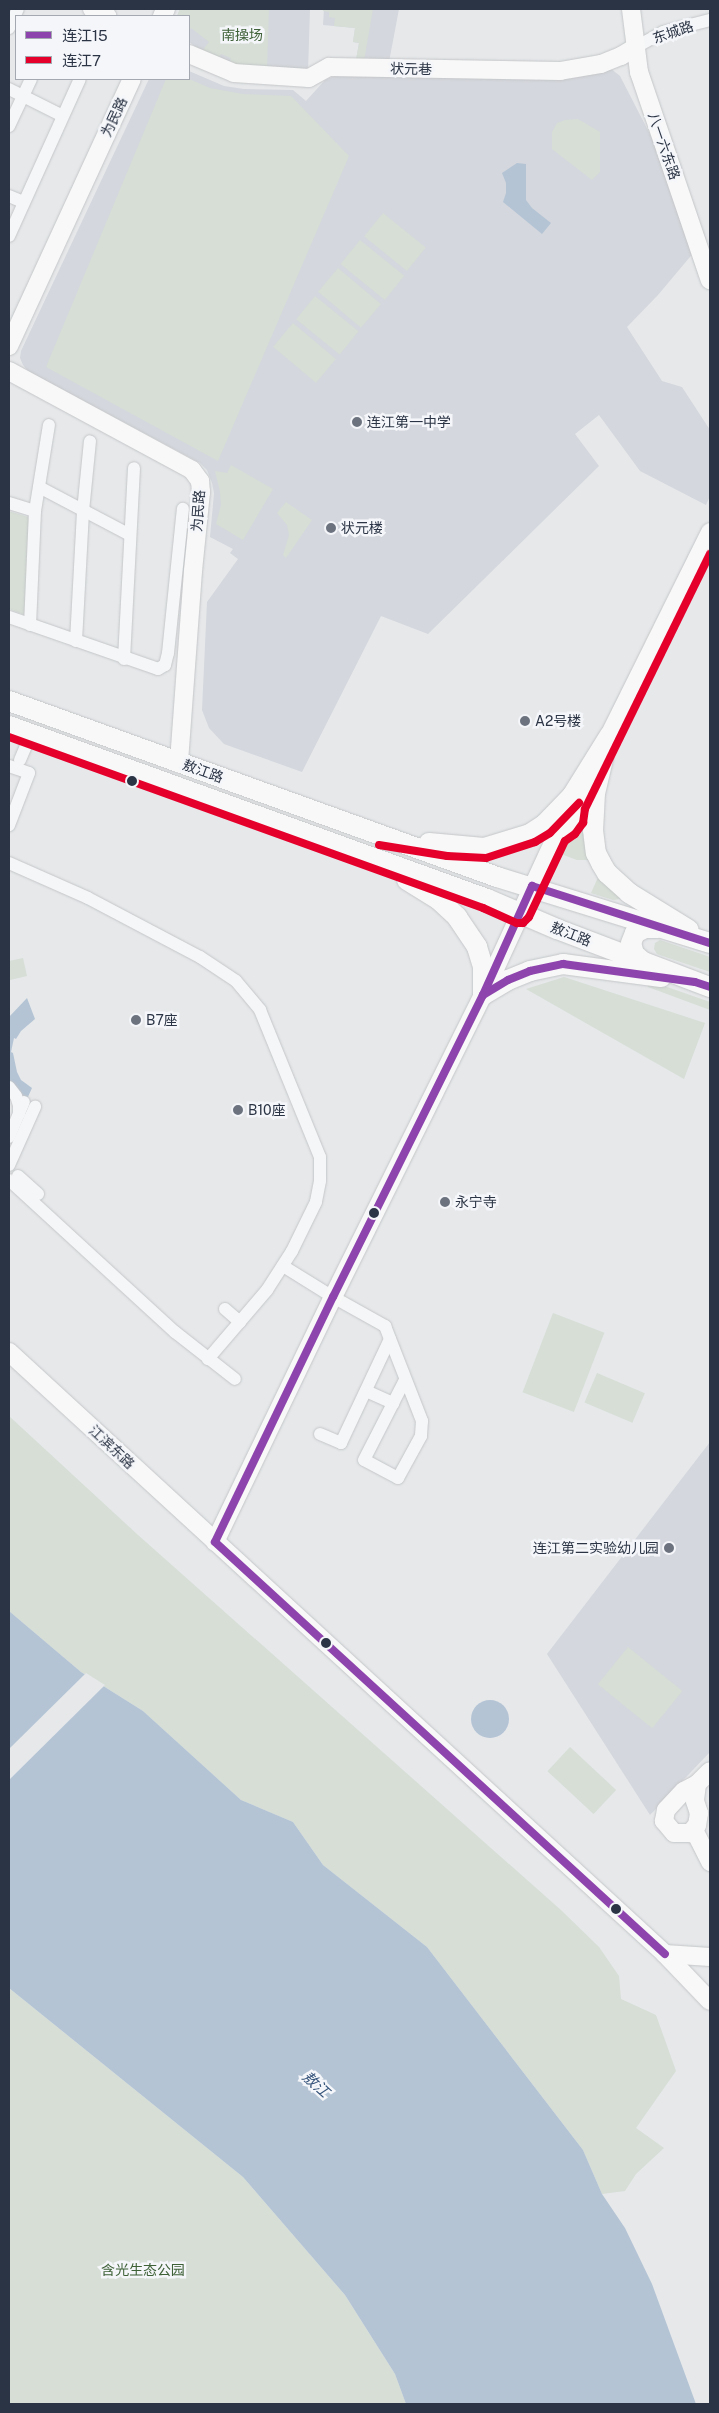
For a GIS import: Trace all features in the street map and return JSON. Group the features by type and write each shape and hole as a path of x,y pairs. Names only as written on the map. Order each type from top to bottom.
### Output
{"main road":[{"path":"92,9 105,15"},
{"name":"八一六东路","path":"631,9 639,69 710,280"},
{"name":"状元巷","path":"190,54 234,73 304,78 314,77 329,67 545,72 588,67 612,60 636,47"},
{"path":"612,60 639,69"},
{"name":"为民路","path":"9,346 132,80"},
{"name":"为民路","path":"9,371 192,470 200,481 202,492 193,571 179,763"},
{"path":"215,1542 332,1297 483,995 532,886 560,811 585,777 610,734 710,532"},
{"name":"敖江路","path":"9,701 497,877 532,886 658,928 710,943"},
{"name":"敖江路","path":"9,726 487,899 703,985"},
{"path":"610,734 595,793 594,830 596,853 607,873 629,893 710,943"},
{"path":"380,835 449,846 484,848 553,827"},
{"path":"371,858 439,900 456,917 477,947 483,967 483,995"},
{"path":"642,961 634,954 631,944 635,933 645,928 658,928"},
{"path":"483,995 508,980 530,971 563,964 703,985"},
{"name":"江滨东路","path":"9,1352 665,1954 710,2001"},
{"path":"697,1784 695,1801 699,1820 694,1830 684,1835 674,1833 666,1826 664,1815 670,1805 684,1791 697,1784 710,1771"},
{"path":"694,1830 710,1862"},
{"path":"665,1954 710,1957"}],"street":[{"path":"9,28 15,15"},
{"name":"东城路","path":"636,47 663,32 710,20"},
{"path":"9,126 31,80"},
{"path":"9,236 80,80"},
{"path":"9,88 63,116"},
{"path":"9,196 23,202"},
{"path":"30,624 35,511 49,424"},
{"path":"76,641 83,510 90,441"},
{"path":"124,658 134,468"},
{"path":"38,487 130,536"},
{"path":"9,503 35,511"},
{"path":"9,617 158,669 165,665 183,509"},
{"path":"9,825 29,773 16,766 30,734"},
{"path":"9,862 58,882 200,957 236,981 260,1010 320,1157 320,1181 316,1202 283,1266 240,1322 208,1359"},
{"path":"9,1087 16,1096 19,1105 19,1114 9,1137"},
{"path":"19,1114 30,1105 9,1167 38,1194"},
{"path":"9,1180 208,1359 236,1379"},
{"path":"283,1266 332,1297 385,1326 422,1421 421,1436 398,1478 364,1460 405,1380"},
{"path":"225,1308 240,1322"},
{"path":"320,1434 341,1443 390,1340"},
{"path":"366,1390 393,1404"}],"shaded area":[{"path":"180,9 310,9 308,71 241,67 202,51 190,43 190,15 177,15"},
{"path":"324,9 399,9 389,62 356,60 359,43 353,42 355,28 323,25"},
{"name":"连江第一中学","path":"610,68 620,76 656,146 695,251 658,295 627,327 662,381 682,387 710,430 710,496 706,505 640,471 599,415 575,434 599,466 428,634 381,616 302,772 224,744 209,728 202,710 207,602 238,559 230,553 233,549 210,537 214,493 207,470 200,463 28,371 20,358 21,351 149,80 190,80 190,71 224,86 244,89 293,90 306,101 325,80 339,74"},
{"name":"连江第二实验幼儿园","path":"710,1442 710,1752 650,1815 547,1654"}],"green space":[{"name":"南操场","path":"180,9 269,9 267,69 229,64 231,58 221,54 218,60 202,51 209,42 191,28 190,30 190,15 177,15"},
{"path":"324,9 373,9 364,61 356,60 359,43 353,42 355,28 334,26 335,18 329,17 329,12 323,11"},
{"path":"190,79 210,88 243,94 291,96 349,156 218,461 46,367 166,80"},
{"path":"578,119 600,132 600,172 592,180 552,149 552,132 557,123"},
{"path":"383,213 426,248 407,271 364,236"},
{"path":"360,240 404,276 385,300 340,264"},
{"path":"338,268 381,304 361,328 318,292"},
{"path":"315,296 359,331 340,355 296,319"},
{"path":"293,323 336,359 316,383 273,347"},
{"path":"231,465 273,489 243,540 216,524 221,505 215,471 227,473"},
{"path":"286,502 312,520 286,558 283,555 289,535 287,525 277,513"},
{"path":"9,511 31,518 27,616 9,609"},
{"path":"581,819 586,820 593,860 577,860 561,854"},
{"path":"600,873 622,894 620,899 613,900 591,893"},
{"path":"660,940 710,957 710,972 657,954 654,949 655,943"},
{"path":"23,958 27,976 10,980 9,961"},
{"path":"564,977 705,1023 684,1079 526,989"},
{"path":"650,981 710,1002 710,1010 648,987 647,984"},
{"path":"553,1313 604,1333 574,1412 523,1392"},
{"path":"597,1373 645,1393 632,1423 584,1402"},
{"path":"9,1416 138,1535 562,1911 599,1947 619,1976 621,1999 656,2015 676,2071 636,2128 664,2148 636,2174 625,2191 602,2194 583,2150 427,1947 323,1865 293,1822 241,1800 143,1711 81,1672 9,1611"},
{"path":"628,1647 682,1691 652,1728 598,1684"},
{"path":"570,1747 616,1790 594,1814 547,1771"},
{"name":"含光生态公园","path":"9,1988 243,2177 345,2295 395,2374 406,2404 9,2404"}],"water":[{"path":"517,163 526,164 526,200 532,208 551,223 542,234 503,202 506,193 506,183 502,173"},
{"path":"27,998 35,1019 21,1031 16,1039 14,1038 11,1052 13,1053 17,1072 21,1080 32,1088 27,1099 9,1083 9,1017"},
{"name":"敖江","path":"9,1611 81,1672 143,1711 241,1800 293,1822 323,1865 427,1947 583,2150 602,2194 625,2228 652,2284 696,2404 406,2404 395,2374 345,2295 243,2177 9,1988"},
{"path":"490,1700 497,1701 503,1706 508,1712 508,1726 503,1732 497,1737 490,1738 483,1737 477,1732 472,1726 471,1719 472,1712 477,1706 483,1701"}],"pier":[{"path":"86,1673 105,1685 9,1780 9,1749"}],"transit line":[{"name":"连江7","path":"9,737 483,908 517,923 523,923 529,917 565,841 575,834 583,823 585,809 710,554"},
{"name":"连江7","path":"379,845 447,856 486,858 535,842 550,833 579,803"},
{"name":"连江15","path":"215,1542 333,1297 483,995 532,886 710,943"},
{"name":"连江15","path":"483,995 508,980 530,971 563,964 695,982 710,987"},
{"name":"连江15","path":"215,1542 665,1954"}],"place":[{"name":"连江第一中学","path":"357,422"},
{"name":"状元楼","path":"331,528"},
{"name":"A2号楼","path":"525,721"},
{"name":"B7座","path":"136,1020"},
{"name":"B10座","path":"238,1110"},
{"name":"永宁寺","path":"445,1202"},
{"name":"连江第二实验幼儿园","path":"669,1548"}]}
